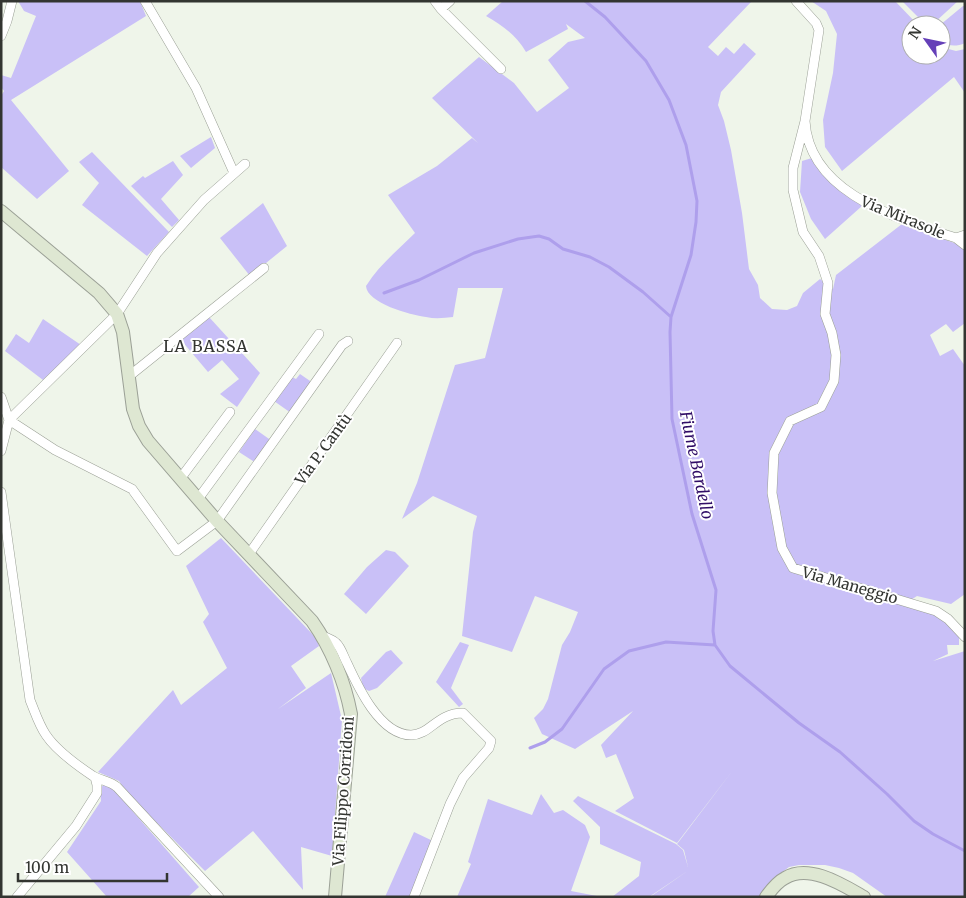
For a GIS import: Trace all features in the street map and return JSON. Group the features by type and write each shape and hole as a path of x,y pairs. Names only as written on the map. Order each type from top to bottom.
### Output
{"street":[{"path":"1,36 12,1"},
{"path":"145,1 196,88 234,173"},
{"path":"450,1 438,5 501,69"},
{"name":"Via Mirasole","path":"796,1 816,23 819,30 805,121 806,135 820,164 842,188 875,208 961,237 965,245"},
{"name":"Via Maneggio","path":"805,121 793,168 793,190 803,232 819,256 828,283 825,314 832,333 836,355 834,380 821,407 790,421 774,454 772,493 782,548 793,568 936,611 948,619 965,637"},
{"path":"1,451 9,420 117,314 157,253 204,200 245,164"},
{"name":"Via Filippo Corridoni","path":"1,210 99,293 117,314 122,332 133,408 139,426 148,441 180,480 312,621 323,636 348,696 351,714 335,897"},
{"path":"128,377 264,268"},
{"path":"198,499 319,334"},
{"path":"1,398 9,420 33,437 132,489 177,552 217,521 342,345 348,341"},
{"name":"Via P. Cantù","path":"249,554 397,343"},
{"path":"180,480 230,412"},
{"path":"1,492 30,700 39,723 46,736 56,747 95,777 110,781 118,787 219,897"},
{"path":"323,636 338,644 363,696 385,723 392,728 408,735 416,735 443,717 454,713 463,713 491,741 489,748 463,778 450,804 414,897"},
{"path":"17,897 76,826 96,793 95,777"},
{"path":"766,897 785,878 794,874 809,873 824,876 864,897"}],"shaded area":[{"path":"18,1 140,1 146,16 11,100 69,171 37,199 1,167 1,96 4,91 1,87 1,75 11,78 36,16 24,11"},
{"path":"503,1 752,1 708,47 718,56 726,47 734,54 744,43 756,54 721,92 718,105 731,150 749,269 758,285 760,298 772,309 787,310 797,306 803,293 820,279 833,289 836,275 902,224 957,244 965,249 965,323 953,332 946,324 930,335 940,356 953,349 965,366 965,594 951,604 917,596 903,605 927,611 943,618 959,636 959,645 947,645 948,654 933,661 965,651 965,897 887,897 853,873 825,865 799,865 789,867 780,874 759,897 650,897 689,870 649,897 612,897 639,876 641,862 600,844 600,827 573,801 578,796 676,844 683,850 688,867 684,850 677,844 733,770 677,843 615,811 634,798 616,754 606,758 601,745 633,711 575,749 542,734 534,718 543,709 548,699 562,645 570,632 578,612 535,596 512,652 462,636 473,532 477,516 433,496 402,519 417,483 455,365 485,358 503,288 458,288 453,317 429,318 410,314 381,303 368,292 366,286 383,264 415,233 388,195 437,166 472,138 478,143 432,98 479,57 514,83 537,112 569,88 548,60 568,42 585,38 566,24 568,29 526,52 518,40 508,31 486,16"},
{"path":"811,1 895,1 908,15 901,15 901,65 951,65 951,50 956,51 965,49 965,93 954,77 842,171 825,147 823,120 833,73 837,34 826,11"},
{"path":"902,1 958,1 943,15 916,15"},
{"path":"965,6 965,43 951,45 951,16"},
{"path":"211,137 215,148 191,168 180,156"},
{"path":"92,152 169,232 147,256 82,205 99,183 79,162"},
{"path":"812,158 835,184 862,206 825,239 811,219 800,192 802,161"},
{"path":"173,161 183,175 161,199 179,220 172,227 131,186 143,176 145,178"},
{"path":"263,203 287,246 250,276 220,238"},
{"path":"209,317 260,373 237,407 220,394 239,379 222,360 208,372 181,340"},
{"path":"43,319 81,345 43,380 5,351 16,334 29,343"},
{"path":"300,374 313,383 291,413 274,401 292,377 296,379"},
{"path":"255,429 272,441 256,463 239,452"},
{"path":"221,538 316,638 319,646 291,666 306,688 278,709 331,673 342,720 332,856 301,847 303,890 253,831 205,871 128,794 119,781 98,772 173,690 181,705 227,668 203,622 209,614 186,566"},
{"path":"386,550 395,552 409,566 366,614 344,594 367,567"},
{"path":"460,642 469,645 451,688 463,704 459,707 436,682"},
{"path":"391,650 403,663 377,688 369,691 363,688 361,678 386,652"},
{"path":"105,784 114,790 199,887 188,897 107,897 67,852 101,801 100,788"},
{"path":"541,794 554,813 563,810 585,825 590,837 571,891 602,897 457,897 471,864 468,862 488,799 532,815"},
{"path":"414,832 433,841 411,897 385,897"}],"waterway":[{"name":"Fiume Bardello","path":"585,1 605,17 646,61 669,100 686,145 697,201 696,222 691,255 671,317 672,419 692,514 716,590 713,631 715,645 730,666 799,723 840,752 914,821 933,834 965,851"},
{"path":"384,293 419,280 474,253 518,239 539,236 549,239 563,249 590,257 609,267 643,292 671,317"},
{"path":"530,748 545,742 562,729 604,669 629,651 666,642 715,645"}],"district":[{"name":"LA BASSA","path":"206,346"}]}
